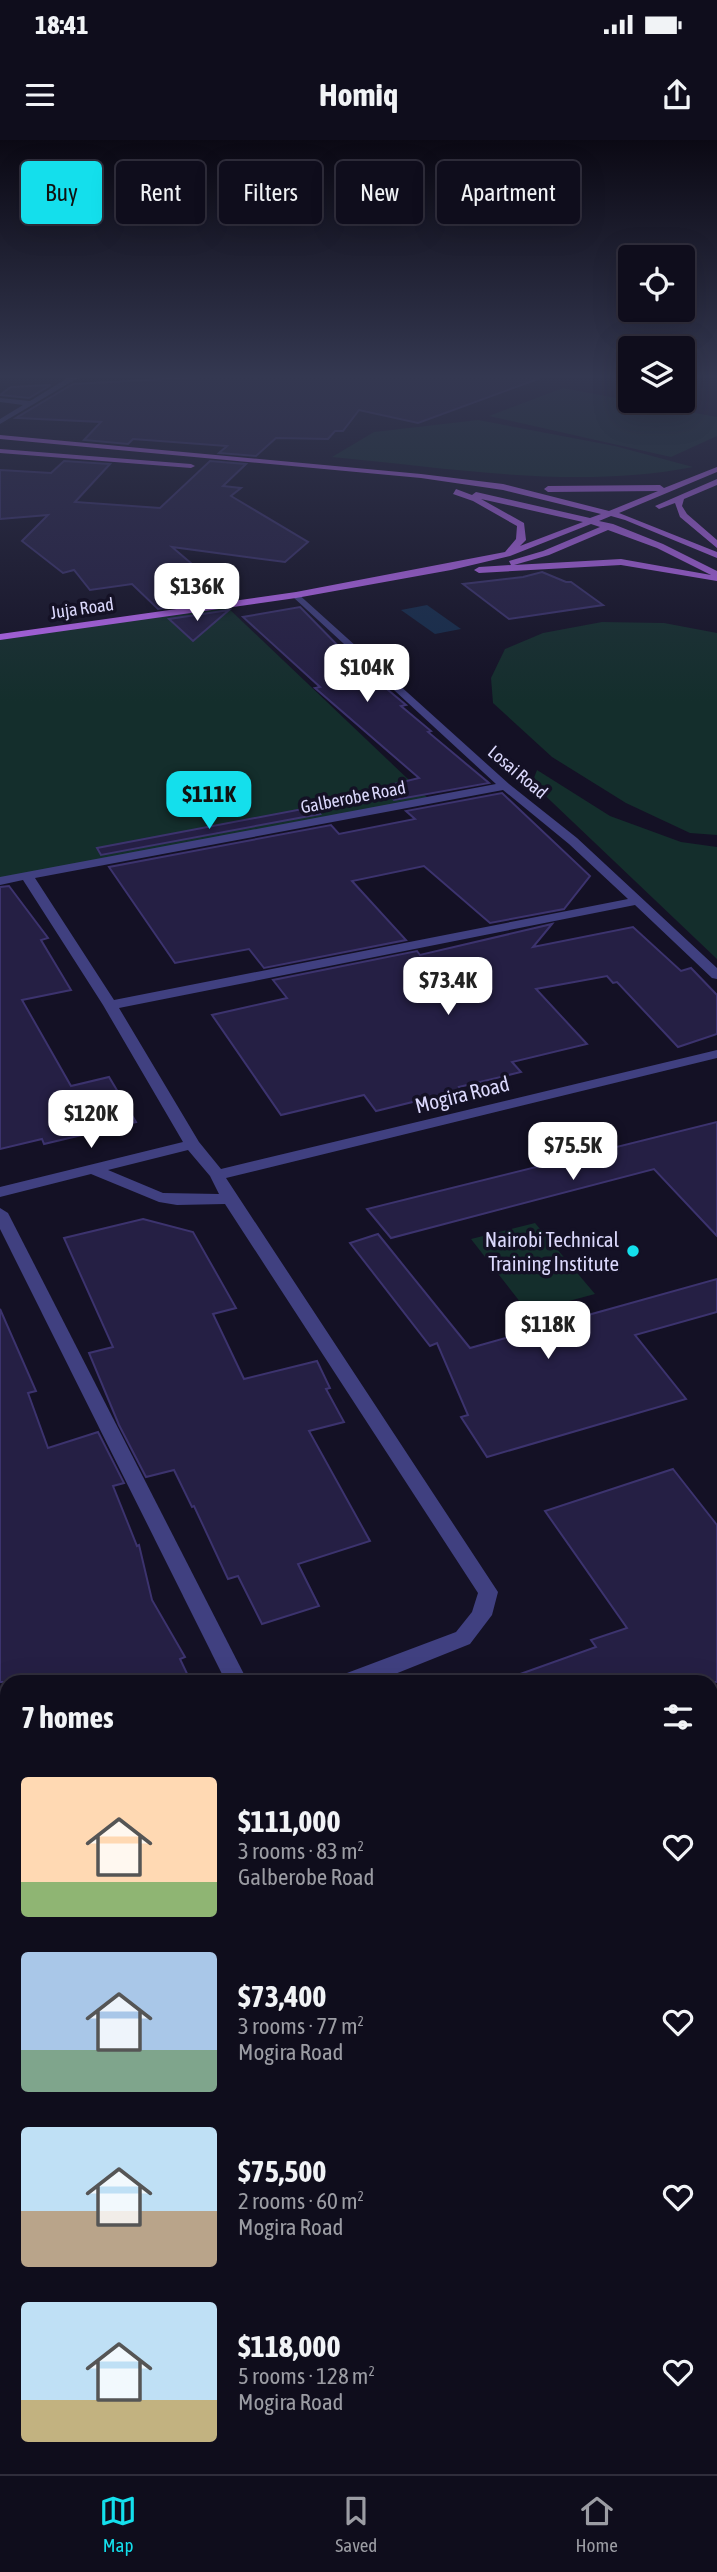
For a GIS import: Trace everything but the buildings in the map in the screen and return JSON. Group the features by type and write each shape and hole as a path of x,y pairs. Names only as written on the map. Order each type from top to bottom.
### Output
{"main road":[{"path":"407,485 417,486"},
{"path":"485,485 575,490 674,488"},
{"name":"Juja Road","path":"376,583 507,554 681,485"},
{"path":"654,508 710,485"},
{"path":"503,487 628,518 717,555"},
{"path":"443,490 515,502 608,527 696,562 717,575"},
{"path":"456,492 476,499 521,525 522,540 507,554"},
{"path":"680,498 678,506 683,515 717,545"},
{"name":"Juja Road","path":"0,637 479,570 545,553 641,513"},
{"path":"479,570 621,562 659,566 717,580"}],"street":[{"name":"Losai Road","path":"296,596 505,786 573,841 717,975"},
{"name":"Galberobe Road","path":"0,881 505,786"},
{"path":"27,876 110,1005 192,1144 217,1175 230,1199 488,1592 482,1615 463,1638 370,1675"},
{"path":"110,1005 637,901"},
{"name":"Mogira Road","path":"217,1175 717,1054"},
{"path":"0,1192 192,1144"},
{"path":"92,1169 159,1197 177,1200 230,1199"},
{"path":"0,1213 233,1675"}],"green space":[{"path":"225,605 430,800 0,880 0,637"},
{"path":"602,622 664,623 717,633 717,835 690,833 626,803 552,757 493,703 491,678 505,649 543,633"},
{"path":"537,770 610,816 681,842 717,847 717,959 532,783"},
{"path":"535,1223 595,1294 528,1312 471,1239"}],"water":[{"path":"427,605 461,629 435,634 401,610"}],"place":[{"name":"Nairobi Technical Training Institute","path":"633,1251"}]}
